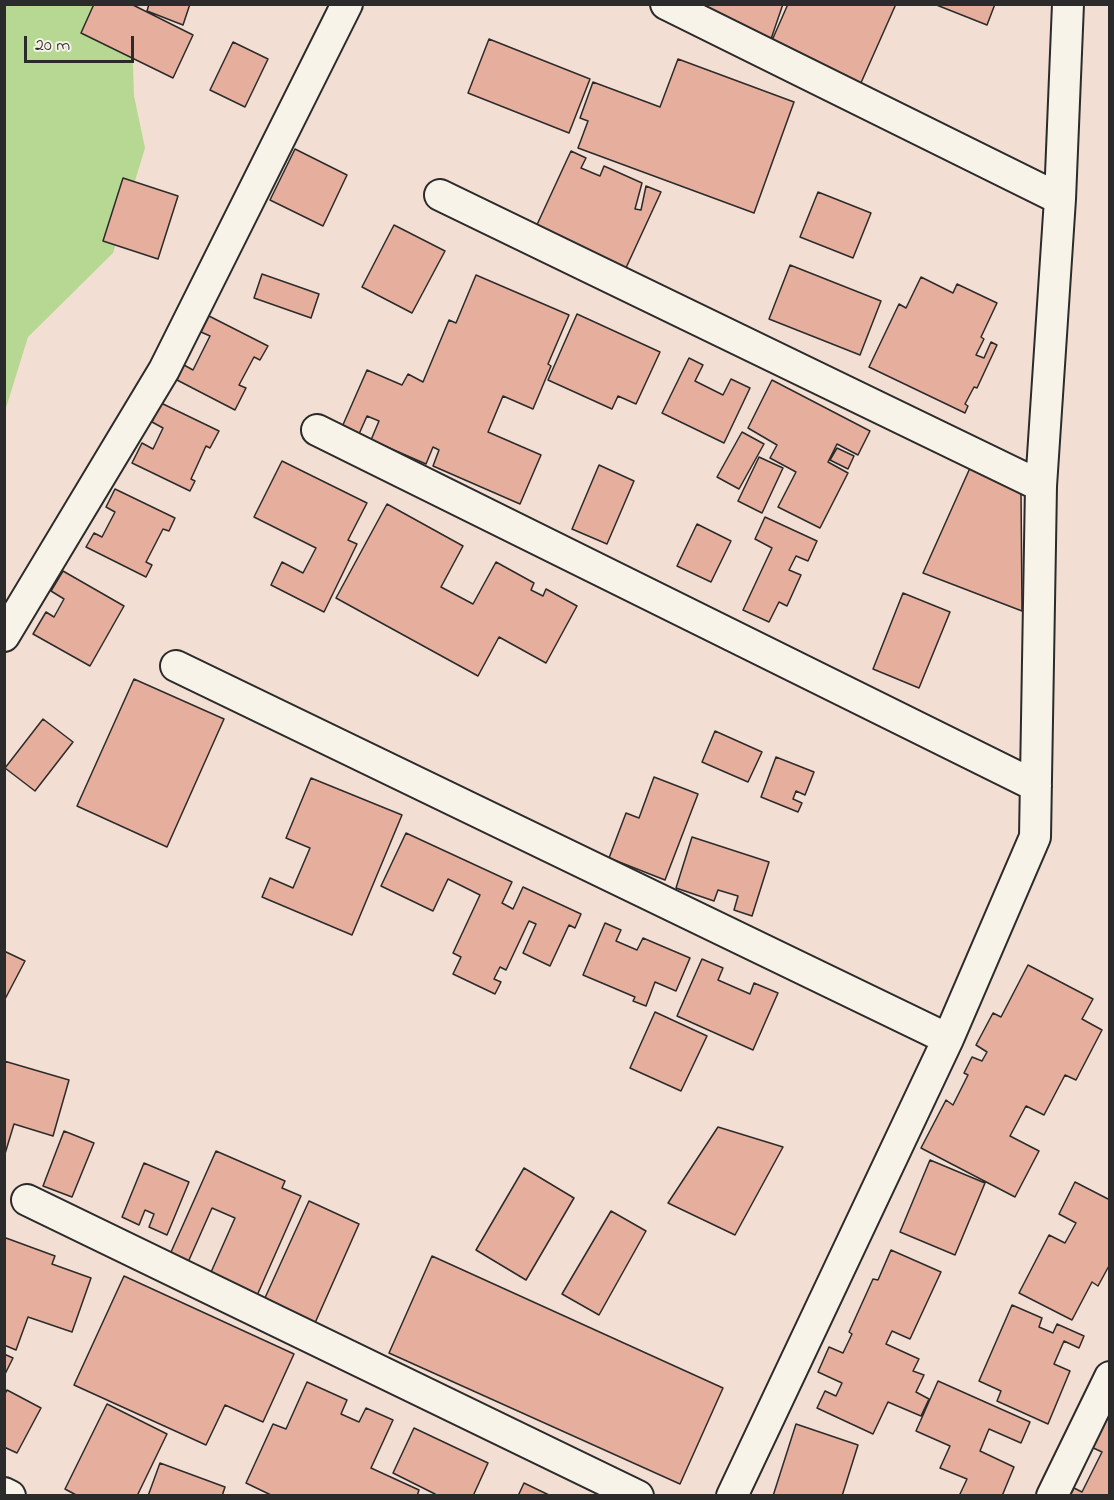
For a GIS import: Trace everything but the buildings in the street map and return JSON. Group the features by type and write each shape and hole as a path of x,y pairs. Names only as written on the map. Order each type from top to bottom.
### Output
{"street":[{"path":"4,636 164,370 347,4"},
{"path":"666,4 1060,199"},
{"path":"732,1496 948,1039 1035,837 1041,486 1060,199 1068,4"},
{"path":"440,195 1041,486"},
{"path":"317,430 1036,786"},
{"path":"176,666 948,1039"},
{"path":"27,1200 638,1496"},
{"path":"1052,1496 1110,1377"},
{"path":"4,1493 10,1496"}],"green space":[{"path":"5,5 133,5 131,8 134,96 145,148 113,253 28,337 5,411"}]}
